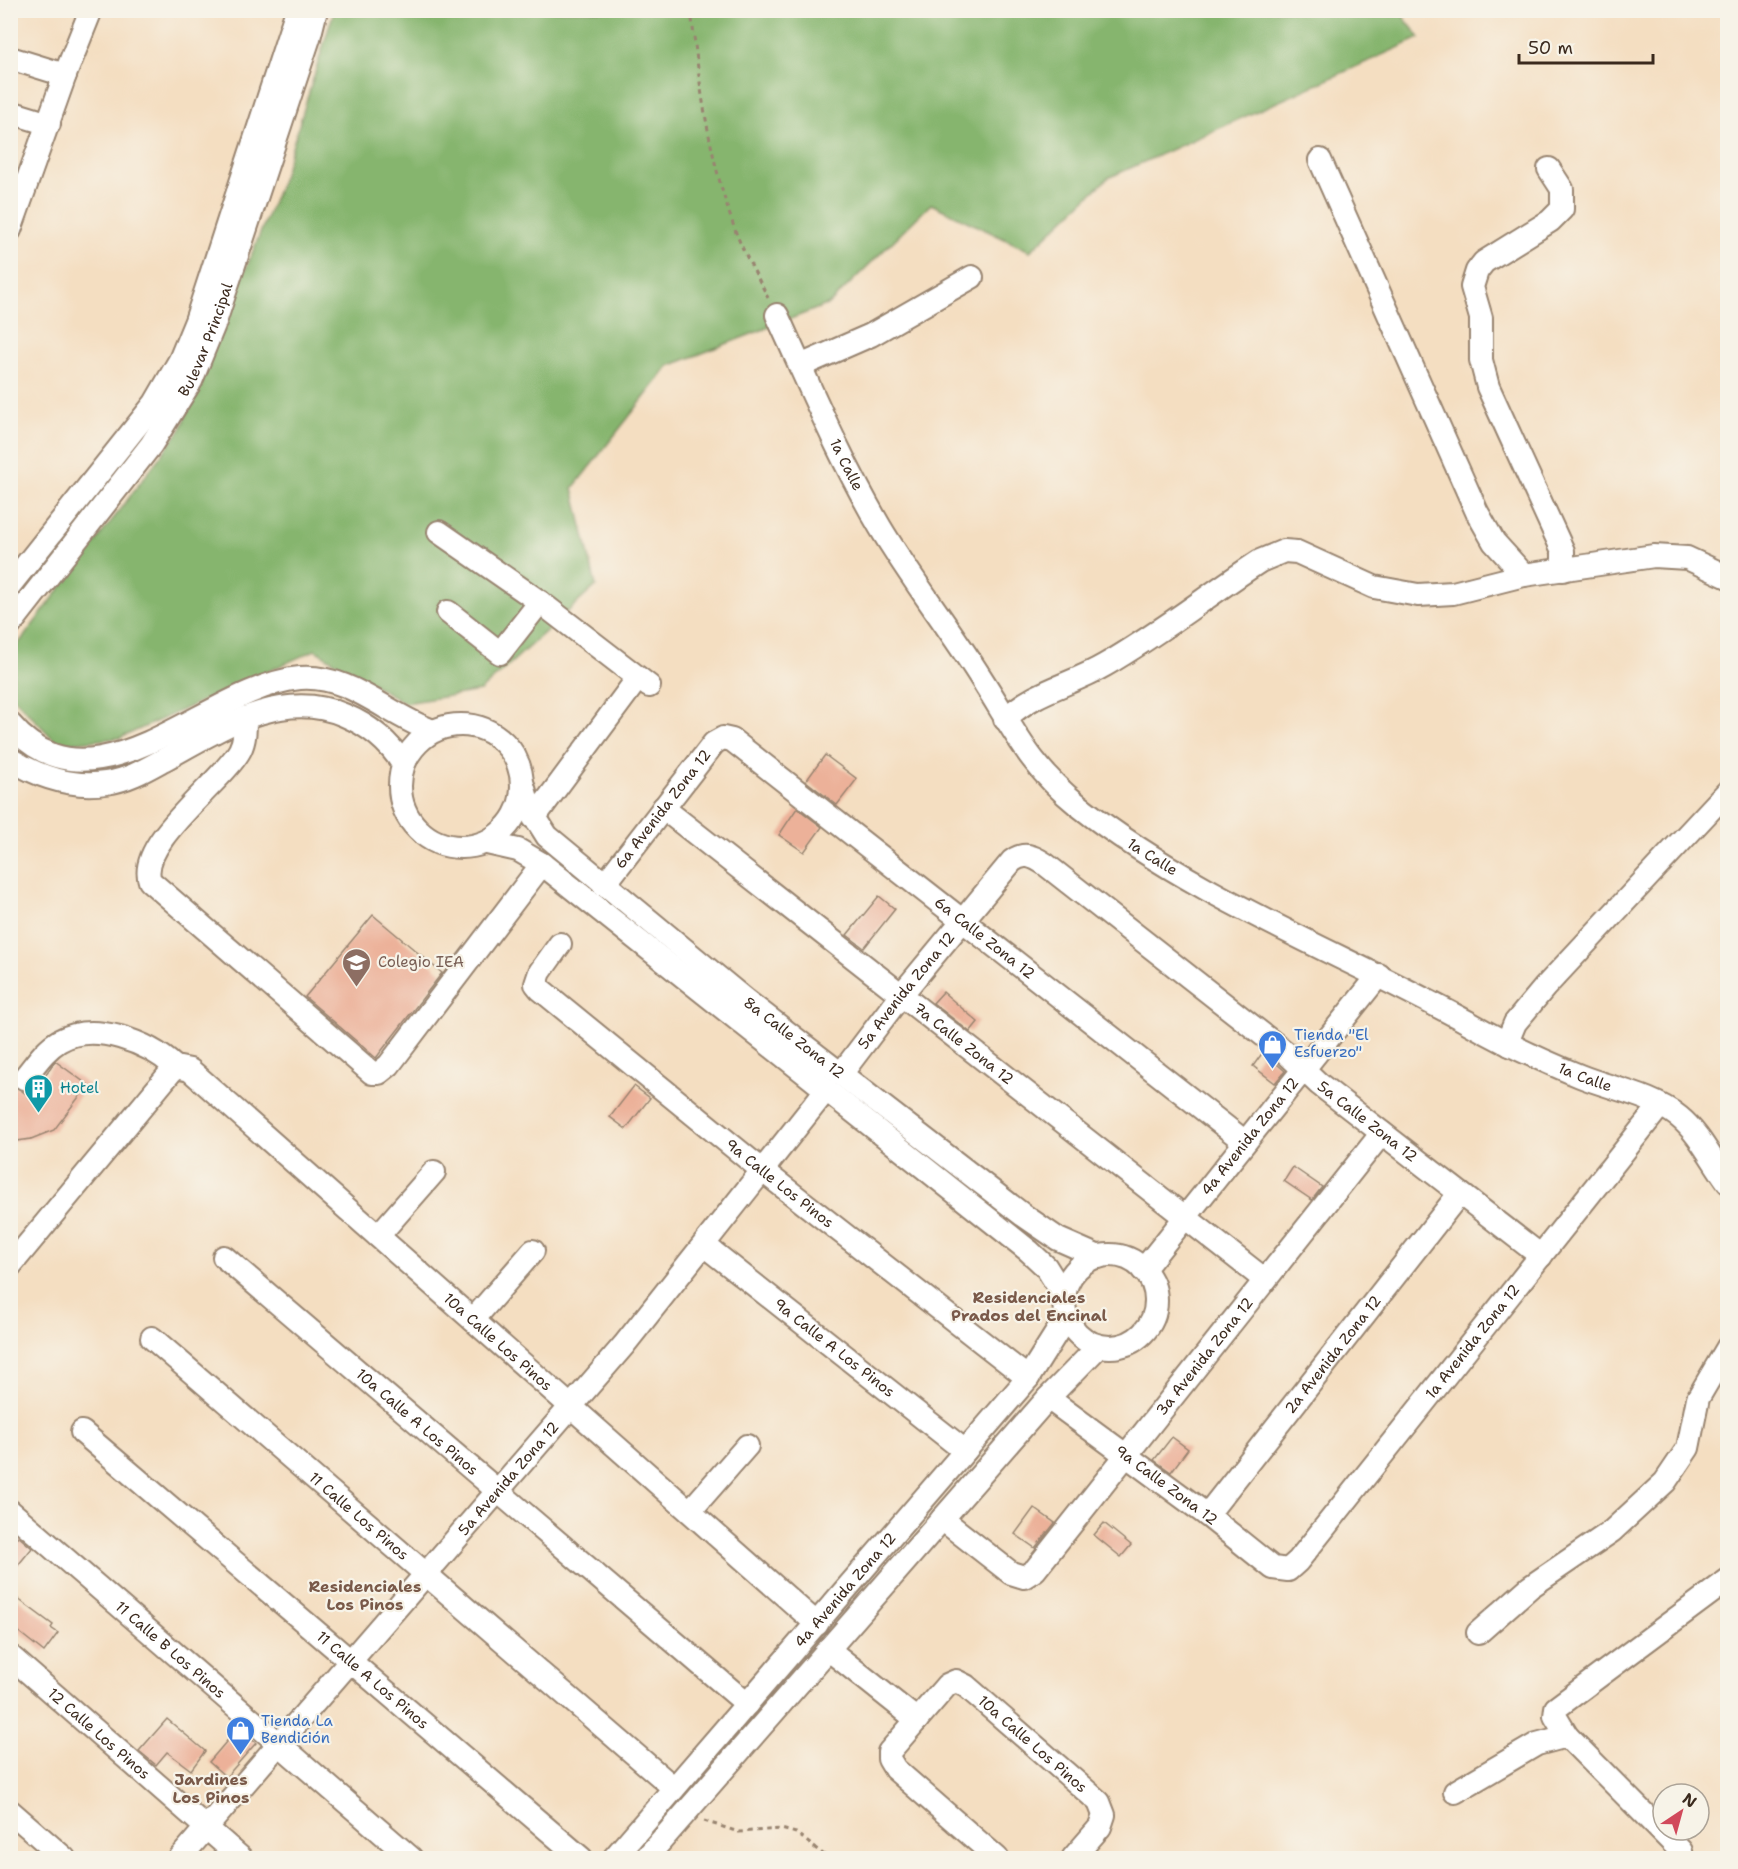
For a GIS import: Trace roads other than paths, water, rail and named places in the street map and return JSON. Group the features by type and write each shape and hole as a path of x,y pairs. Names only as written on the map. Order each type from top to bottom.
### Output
{"street":[{"path":"10,230 65,75 91,10"},
{"name":"Bulevar Principal","path":"10,585 154,403 180,360 196,321 297,10"},
{"name":"Bulevar Principal","path":"10,625 151,445 191,381 215,322 309,38 316,10"},
{"path":"10,58 65,75"},
{"path":"10,112 49,124"},
{"path":"1320,160 1477,512 1494,542 1524,575"},
{"path":"1549,169 1562,189 1562,209 1550,221 1484,262 1477,271 1472,287 1481,318 1480,360 1488,387 1563,550 1563,570"},
{"path":"800,366 871,335 972,277"},
{"name":"1a Calle","path":"777,315 881,529 982,679 1023,748 1044,774 1110,829 1253,915 1379,975 1510,1045 1677,1115 1692,1130 1728,1182"},
{"path":"439,532 540,602 644,682 534,818"},
{"path":"1005,719 1031,698 1075,681 1110,663 1273,554 1297,552 1374,587 1418,595 1453,593 1524,575 1623,559 1675,555 1703,564 1727,577"},
{"path":"448,612 500,653 540,602"},
{"path":"10,724 22,738 51,756 66,759 107,758 149,743 249,692 300,678 319,679 354,689 398,716 433,731"},
{"path":"10,759 42,776 73,784 105,783 134,776 245,718 283,705 311,706 338,712 370,730 395,751 403,764"},
{"path":"245,718 245,736 240,751 195,799 154,852 148,869 150,881 372,1073 379,1073 389,1065 542,864"},
{"path":"461,725 479,728 496,736 510,750 519,766 523,785 520,802 513,819 502,833 487,843 469,848 451,847 434,842 419,831 407,817 401,800 399,782 403,764 420,740 433,731 461,725"},
{"name":"6a Avenida Zona 12","path":"604,885 714,743 723,738"},
{"name":"6a Calle Zona 12","path":"723,738 736,743 1245,1142"},
{"name":"8a Calle Zona 12","path":"523,785 534,818 559,848 744,999 833,1082 1029,1251 1046,1267 1065,1306"},
{"path":"1510,1045 1510,1035 1515,1023 1545,987 1728,791"},
{"name":"7a Calle Zona 12","path":"663,808 1265,1280"},
{"name":"8a Calle Zona 12","path":"487,843 518,850 542,864 833,1082 1039,1227 1099,1257"},
{"name":"5a Avenida Zona 12","path":"180,1858 624,1345 963,919 1012,861 1024,855"},
{"name":"5a Calle Zona 12","path":"1024,855 1045,864 1540,1256"},
{"name":"9a Calle Los Pinos","path":"560,944 540,972 536,984 763,1171 1028,1378"},
{"name":"4a Avenida Zona 12","path":"1143,1270 1379,975"},
{"name":"10a Calle Los Pinos","path":"24,1078 49,1048 62,1040 78,1035 98,1034 143,1044 162,1055 175,1067 190,1070 817,1624"},
{"path":"10,1266 175,1067"},
{"name":"1a Avenida Zona 12","path":"1283,1571 1298,1561 1659,1107"},
{"name":"3a Avenida Zona 12","path":"942,1519 1011,1573 1024,1577 1035,1570 1382,1133"},
{"path":"378,1236 434,1172"},
{"name":"2a Avenida Zona 12","path":"1207,1515 1459,1194"},
{"name":"9a Calle A Los Pinos","path":"704,1245 964,1450"},
{"path":"473,1320 533,1251"},
{"name":"10a Calle A Los Pinos","path":"224,1257 747,1704"},
{"path":"1099,1257 1123,1257 1143,1270 1152,1282 1156,1296 1155,1311 1150,1324 1140,1336 1114,1347 1099,1346 1085,1340 1074,1329 1065,1306 1075,1271 1086,1262 1099,1257"},
{"name":"4a Avenida Zona 12","path":"614,1858 1028,1378 1065,1306"},
{"name":"11 Calle Los Pinos","path":"152,1338 674,1788"},
{"name":"4a Avenida Zona 12","path":"646,1858 1048,1398 1099,1346"},
{"path":"1478,1633 1530,1587 1612,1531 1665,1482 1688,1448 1698,1398 1728,1347"},
{"name":"9a Calle Zona 12","path":"1048,1398 1207,1515 1273,1568 1283,1571"},
{"name":"11 Calle A Los Pinos","path":"82,1432 581,1858"},
{"path":"690,1511 747,1446"},
{"name":"11 Calle B Los Pinos","path":"10,1511 411,1858"},
{"path":"1682,1858 1681,1851 1567,1736 1555,1716 1556,1708 1728,1580"},
{"path":"828,1648 917,1720"},
{"name":"12 Calle Los Pinos","path":"10,1656 241,1858"},
{"name":"10a Calle Los Pinos","path":"996,1858 895,1769 889,1759 889,1752 947,1685 956,1681 966,1686 1099,1802 1104,1815 1100,1827 1073,1858"},
{"path":"1455,1792 1537,1744 1567,1736"},
{"path":"10,1811 64,1858"}],"place":[{"name":"Colegio IEA","path":"357,988"},
{"name":"Tienda \"El Esfuerzo\"","path":"1273,1070"},
{"name":"Hotel","path":"39,1114"},
{"name":"Tienda La Bendición","path":"240,1756"}],"district":[{"name":"Residenciales Prados del Encinal","path":"1029,1306"},
{"name":"Residenciales Los Pinos","path":"365,1595"},
{"name":"Jardines Los Pinos","path":"211,1788"}]}
